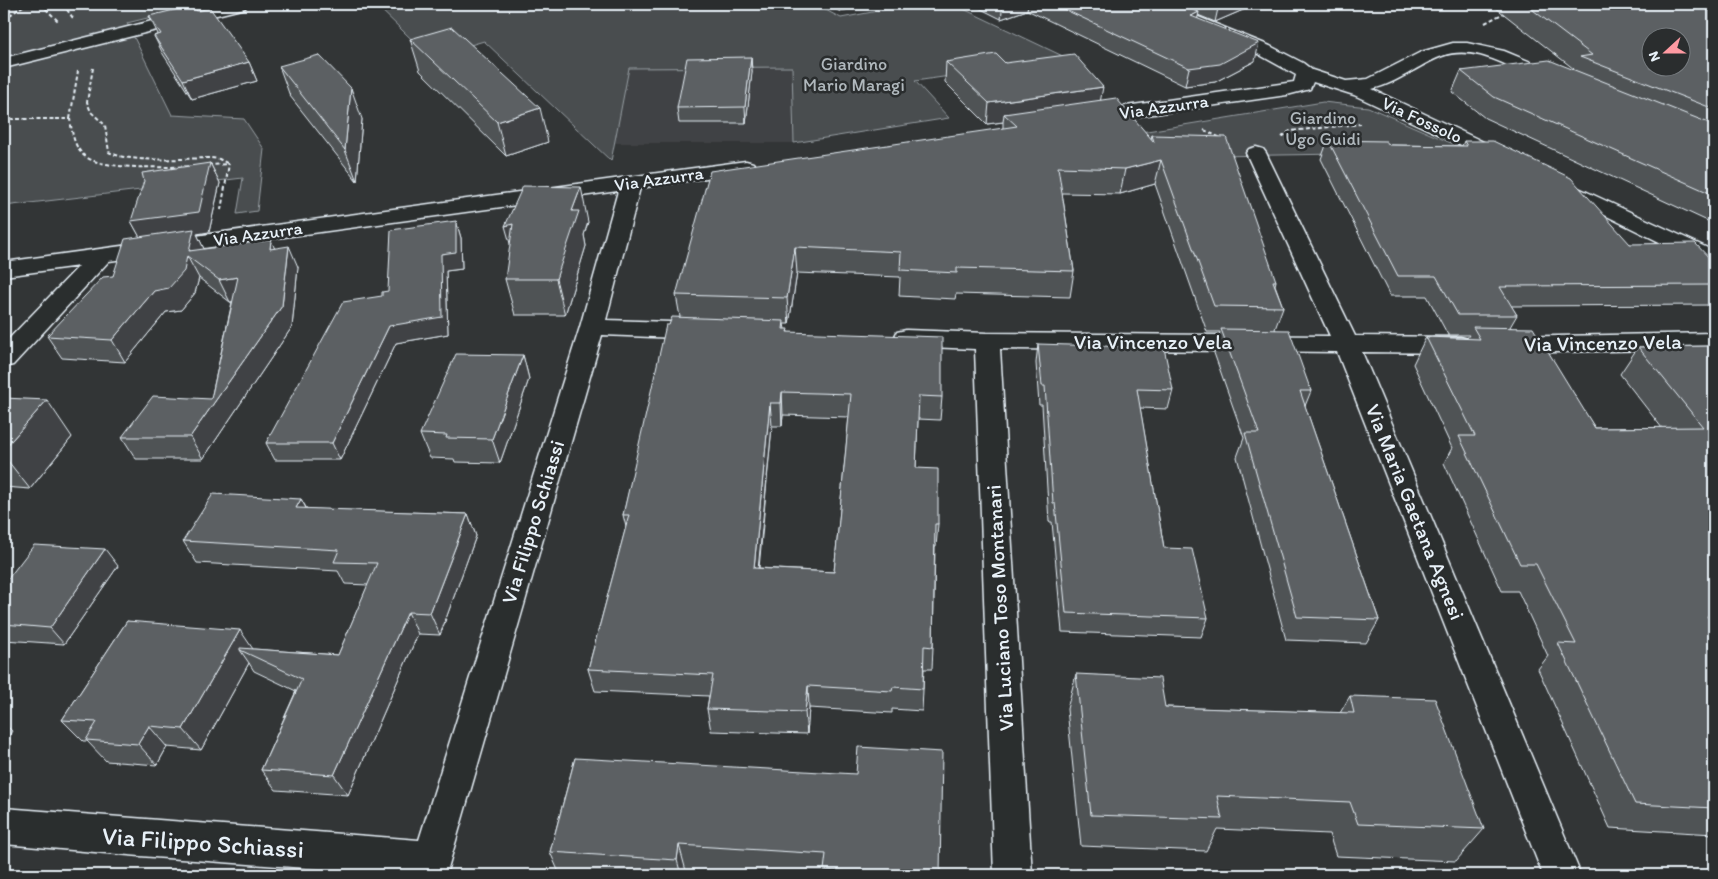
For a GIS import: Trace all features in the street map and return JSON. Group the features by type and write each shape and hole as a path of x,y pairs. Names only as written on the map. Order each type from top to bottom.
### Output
{"street":[{"path":"4,63 239,4"},
{"name":"Via Fossolo","path":"1152,4 1264,50 1297,67 1305,74 1361,91 1516,165"},
{"path":"1344,85 1361,87 1376,84 1440,51 1458,49 1495,54 1568,84"},
{"name":"Via Azzurra","path":"1070,120 1287,89 1303,85 1305,74"},
{"name":"Via Maria Gaetana Agnesi","path":"1256,153 1346,343 1562,875"},
{"name":"Via Azzurra","path":"4,269 767,164"},
{"path":"1543,178 1714,260"},
{"name":"Via Filippo Schiassi","path":"4,826 140,838 321,850 429,867 592,327 631,183"},
{"path":"4,359 102,255"},
{"path":"592,327 730,332"},
{"name":"Via Vincenzo Vela","path":"878,337 987,341 1527,345 1714,341"},
{"name":"Via Luciano Toso Montanari","path":"987,341 1014,875"}],"path":[{"path":"4,19 26,4"},
{"path":"93,61 92,76 86,94 87,102 91,112 100,118 105,125 108,150 112,156 128,158 211,158 219,159 229,164"},
{"path":"79,68 70,120 73,141 87,158 96,162 151,168 229,164"},
{"path":"4,119 70,120"},
{"path":"1199,128 1256,153 1290,132 1369,123"},
{"path":"221,212 229,164"}],"shaded area":[{"path":"792,67 794,143 614,143 629,68"}],"green space":[{"path":"4,4 205,4 127,23 172,115 244,119 264,149 257,211 237,214 243,178 4,206"},
{"name":"Giardino Mario Maragi","path":"375,4 814,4 841,18 914,4 953,4 1069,59 915,81 949,118 794,143 792,67 629,68 611,161 484,41 430,57"},
{"name":"Giardino Ugo Guidi","path":"1323,102 1368,107 1472,152 1149,157 1129,134"}],"building":[{"path":"1053,4 1177,4 1199,12 1191,16 1259,43 1220,64 1189,68"},
{"path":"1525,4 1714,4 1714,109 1580,57 1592,55"},
{"path":"191,6 197,11 210,8 249,62 183,80 154,36 161,34 149,16"},
{"path":"452,27 540,108 497,122 410,39"},
{"path":"996,54 1005,63 1074,54 1103,87 989,103 946,62"},
{"path":"319,55 351,88 345,150 279,66"},
{"path":"751,57 745,107 677,108 687,58"},
{"path":"1549,60 1714,125 1714,195 1494,97 1461,71"},
{"path":"1116,98 1154,142 1152,135 1226,137 1276,281 1273,281 1283,307 1214,306 1161,160 1125,169 1058,167 1074,271 957,268 957,273 900,270 901,252 795,247 787,298 676,295 710,171 1017,126 1004,114"},
{"path":"1328,140 1386,141 1389,145 1467,146 1464,141 1493,141 1571,178 1630,244 1695,243 1714,263 1714,285 1506,286 1500,287 1517,315 1458,315 1436,276 1398,276"},
{"path":"210,163 199,212 131,221 144,181 142,173"},
{"path":"523,186 581,187 572,211 579,211 556,279 505,279 513,224 505,226"},
{"path":"456,221 456,252 441,254 442,317 389,326 332,443 266,443 343,302 382,296 382,292 388,291 391,230"},
{"path":"194,229 189,251 271,240 270,249 289,246 282,306 190,437 122,437 153,396 211,399 238,277 219,280 187,256 184,271 169,288 154,291 112,340 47,336 103,277 113,276 125,239"},
{"path":"672,317 784,321 783,329 788,329 787,332 942,337 942,397 919,396 916,468 938,469 938,524 935,524 933,647 924,646 923,689 893,687 892,691 808,686 805,712 707,709 713,675 588,669 629,515 623,515 666,325 669,325","holes":["782,392 851,394 834,572 754,568 770,403 781,403"]},
{"path":"1473,327 1533,328 1536,333 1536,340 1541,340 1595,428 1703,427 1638,347 1714,346 1714,615 1707,616 1714,628 1714,808 1635,804 1558,643 1576,644 1536,564 1520,564 1459,436 1475,436 1426,337 1480,339"},
{"path":"1221,329 1289,330 1311,391 1300,391 1379,620 1297,617 1245,433 1259,433"},
{"path":"1038,344 1164,348 1173,390 1137,389 1164,548 1192,549 1208,618 1066,613 1055,503 1053,503 1045,386 1042,386"},
{"path":"456,354 523,355 492,439 446,438 447,435 420,434"},
{"path":"4,398 47,400 4,449"},
{"path":"213,494 301,499 296,508 468,514 430,613 408,612 334,775 261,770 302,679 240,650 240,648 338,655 377,563 334,562 339,550 183,541"},
{"path":"34,545 105,549 50,628 4,624 4,584"},
{"path":"127,621 240,630 183,729 149,726 138,744 86,740 97,722 62,720"},
{"path":"1076,674 1160,678 1165,707 1354,713 1350,696 1435,699 1484,829 1358,824 1350,802 1217,796 1222,819 1091,815"},
{"path":"858,747 942,752 940,875 898,875 824,870 826,854 679,845 677,860 550,852 575,758 856,774"}]}
